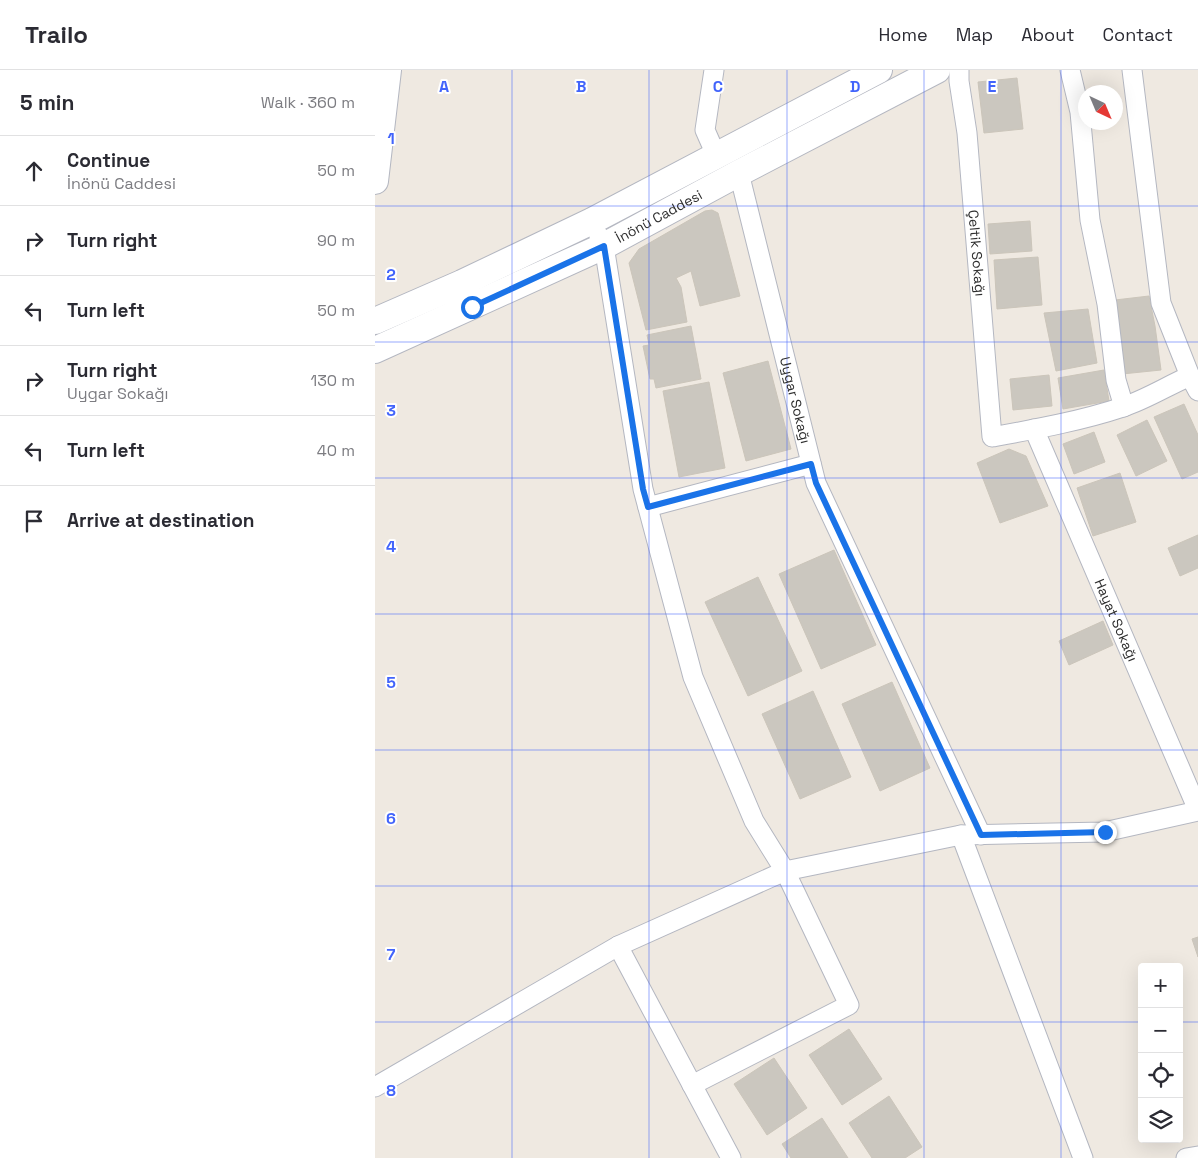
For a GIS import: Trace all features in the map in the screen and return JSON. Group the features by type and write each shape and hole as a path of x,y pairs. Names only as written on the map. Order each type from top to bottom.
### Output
{"main road":[{"path":"375,182 388,70"},
{"path":"376,316 462,283 591,221 879,70"},
{"name":"İnönü Caddesi","path":"375,350 604,246 937,70"},
{"path":"462,283 472,307"}],"street":[{"path":"714,70 705,130 716,155"},
{"name":"Çeltik Sokağı","path":"959,70 967,133 991,436 1034,429"},
{"path":"1070,70 1080,112 1090,220 1107,304 1116,380 1124,407"},
{"path":"1034,429 1124,407 1156,394 1194,384 1161,303 1131,70"},
{"name":"Uygar Sokağı","path":"739,173 816,483 981,835"},
{"path":"591,221 604,246 643,489 693,677 755,821 785,871 849,1006 692,1084"},
{"name":"Hayat Sokağı","path":"1034,429 1198,810"},
{"path":"648,507 811,464"},
{"path":"375,1087 618,946 785,871 961,835 1105,832 1198,810"},
{"path":"961,835 1083,1158"},
{"path":"618,946 731,1158"},
{"path":"1186,1158 1198,1156"}],"building":[{"path":"1017,78 1023,129 984,133 978,82"},
{"path":"712,210 718,213 740,296 700,306 691,271 676,278 681,287 687,322 646,330 629,263 639,249 705,211"},
{"path":"1030,221 1032,251 990,254 988,224"},
{"path":"1038,257 1042,305 997,309 994,260"},
{"path":"1149,296 1161,370 1122,374 1115,300"},
{"path":"1088,309 1097,363 1056,371 1044,313"},
{"path":"691,326 701,379 656,388 654,379 650,379 643,346 649,345 647,335"},
{"path":"768,361 791,449 746,461 723,373"},
{"path":"1104,370 1109,401 1063,409 1058,378"},
{"path":"1049,375 1052,406 1013,410 1010,379"},
{"path":"709,382 725,468 679,477 663,391"},
{"path":"1184,404 1198,435 1198,472 1182,479 1154,417"},
{"path":"1147,420 1167,461 1136,476 1117,435"},
{"path":"1094,432 1105,462 1074,474 1063,444"},
{"path":"1009,449 1026,456 1048,506 1000,523 977,463"},
{"path":"1120,473 1136,522 1093,536 1077,488"},
{"path":"1198,535 1198,568 1180,576 1168,548"},
{"path":"834,550 876,645 821,669 779,574"},
{"path":"758,577 802,671 748,696 705,602"},
{"path":"1103,621 1113,645 1069,665 1059,641"},
{"path":"892,682 930,768 880,791 842,704"},
{"path":"813,691 851,777 800,799 762,714"},
{"path":"1198,937 1198,957 1192,939"},
{"path":"849,1029 882,1079 842,1105 809,1055"},
{"path":"774,1058 807,1108 767,1135 734,1084"},
{"path":"889,1096 922,1147 905,1158 872,1158 849,1123"},
{"path":"822,1118 848,1158 791,1158 782,1144"}],"route":[{"path":"472,307 604,246 643,489 648,507 811,464 816,483 981,835 1105,832"}]}
